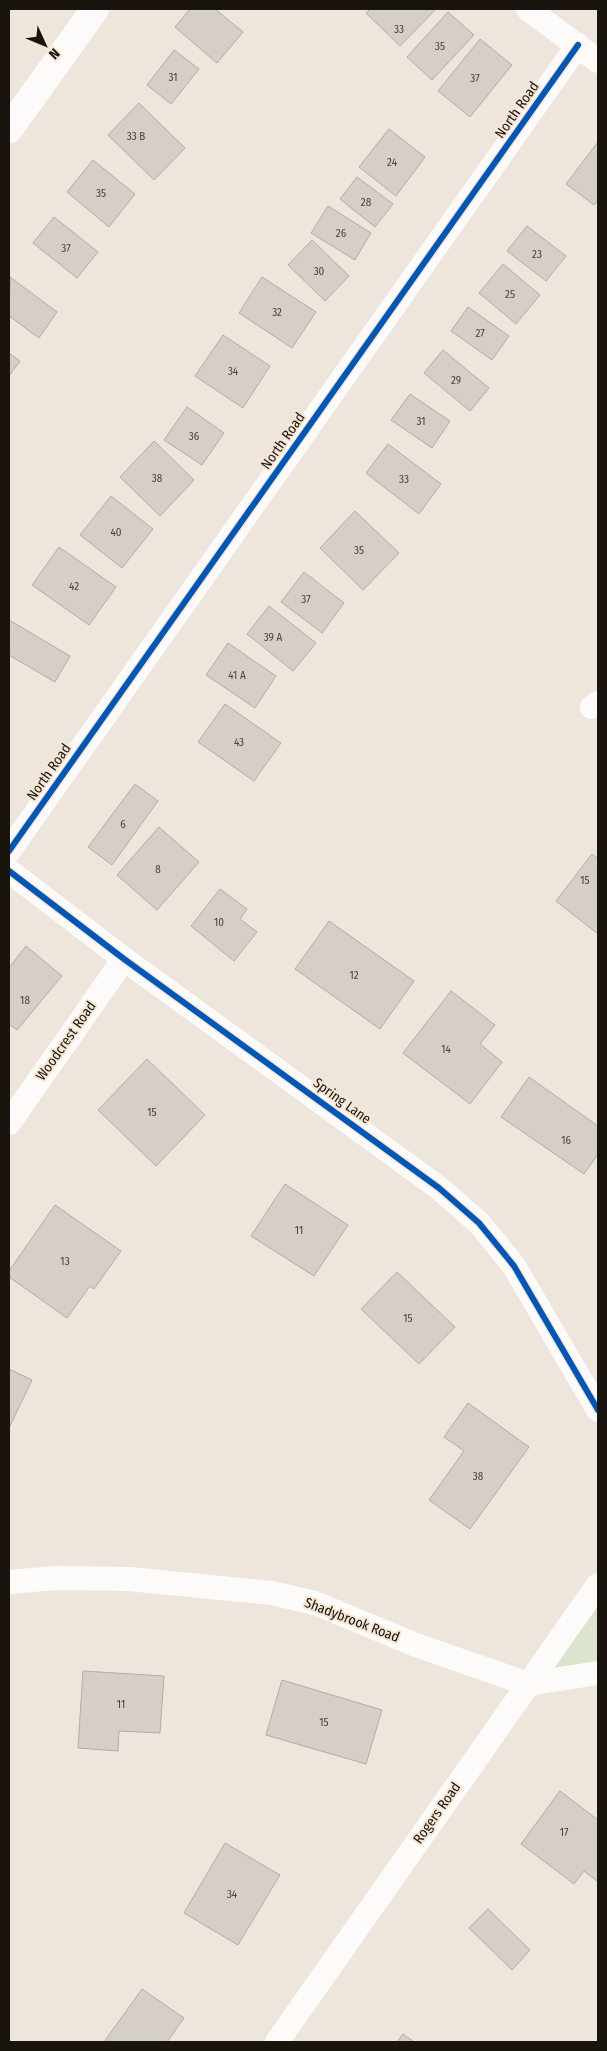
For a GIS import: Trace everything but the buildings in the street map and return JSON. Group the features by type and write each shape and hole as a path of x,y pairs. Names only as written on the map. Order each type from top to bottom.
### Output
{"main road":[{"path":"9,129 96,9"}],"street":[{"path":"528,9 598,60"},
{"name":"North Road","path":"9,851 578,45"},
{"name":"Spring Lane","path":"9,871 124,959 439,1188 479,1223 514,1266 598,1410"},
{"name":"Woodcrest Road","path":"9,1123 124,959"},
{"name":"Shadybrook Road","path":"9,1582 56,1578 129,1579 272,1593 315,1603 416,1645 528,1684 598,1673"},
{"name":"Rogers Road","path":"277,2042 598,1584"}],"green space":[{"path":"598,1596 598,1666 542,1676"}],"cycle path":[{"path":"9,851 578,45"},
{"path":"9,871 124,959 439,1188 479,1223 514,1266 598,1410"}]}
